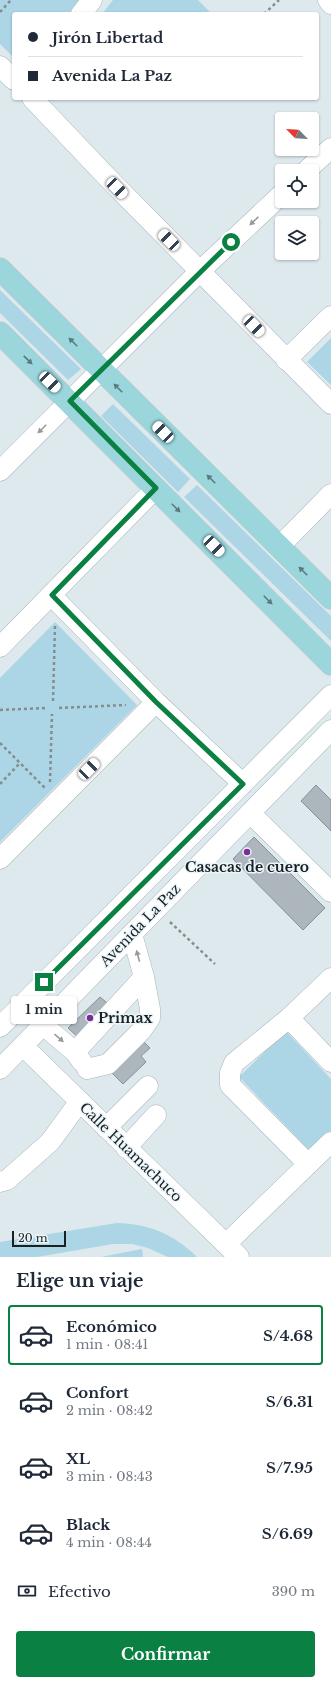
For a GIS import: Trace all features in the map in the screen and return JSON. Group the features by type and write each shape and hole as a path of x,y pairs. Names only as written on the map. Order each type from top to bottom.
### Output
{"main road":[{"path":"0,269 331,598"},
{"path":"0,333 70,401 331,664"}],"street":[{"path":"83,12 92,0"},
{"path":"328,0 331,4"},
{"path":"0,66 12,78"},
{"path":"34,100 286,360 331,404"},
{"path":"314,164 331,148"},
{"path":"0,471 200,271 275,201"},
{"path":"286,360 331,316"},
{"path":"0,647 156,488"},
{"path":"279,547 331,494"},
{"path":"52,595 156,702 243,784"},
{"name":"Avenida La Paz","path":"0,1027 331,695"},
{"path":"0,859 156,702"},
{"name":"Avenida La Paz","path":"0,1069 331,730"},
{"path":"250,813 331,892"},
{"path":"87,1069 108,1064 141,1031 150,1018 150,1009 144,977 132,934"},
{"path":"75,1052 144,977"},
{"path":"308,1164 230,1085 230,1073 234,1063 289,1018 331,978"},
{"path":"289,1018 331,1062"},
{"path":"43,1025 75,1052 87,1069"},
{"name":"Calle Huamachuco","path":"23,1046 232,1250"},
{"path":"0,1182 7,1180 50,1142 75,1098 87,1069"},
{"path":"106,1128 148,1086"},
{"path":"126,1148 156,1116"},
{"path":"232,1250 308,1164 331,1142"}],"path":[{"path":"0,12 11,0"},
{"path":"266,12 279,0"},
{"path":"53,702 55,622"},
{"path":"59,708 129,705"},
{"path":"0,710 46,708"},
{"path":"50,784 52,714"},
{"path":"0,743 50,792"},
{"path":"0,784 20,763"},
{"path":"156,909 215,964"}],"shaded area":[{"path":"0,0 84,0 74,12 12,12 12,56 0,44"},
{"path":"113,0 198,0 210,12 104,12"},
{"path":"0,290 81,369 68,380 0,313"},
{"path":"331,338 331,385 307,362"},
{"path":"113,404 190,479 178,492 101,416"},
{"path":"197,485 331,616 331,641 184,497"},
{"path":"55,622 137,705 0,842 0,678"},
{"path":"286,1031 331,1079 331,1131 310,1151 239,1077"},
{"path":"117,1223 150,1228 170,1236 197,1257 168,1257 148,1248 132,1244 113,1244 37,1257 0,1257 0,1242"},
{"path":"142,1249 143,1257 101,1257"}],"building":[{"path":"316,785 331,800 331,831 301,801"},
{"path":"254,837 325,908 303,930 233,859"},
{"name":"Primax","path":"100,997 112,1007 80,1039 68,1028"},
{"path":"140,1038 150,1048 141,1056 146,1062 123,1084 108,1069"}],"place":[{"name":"Casacas de cuero","path":"247,852"},
{"name":"Primax","path":"90,1018"}],"route":[{"path":"44,982 243,784 156,702 52,595 156,488 70,401 231,242"}]}
